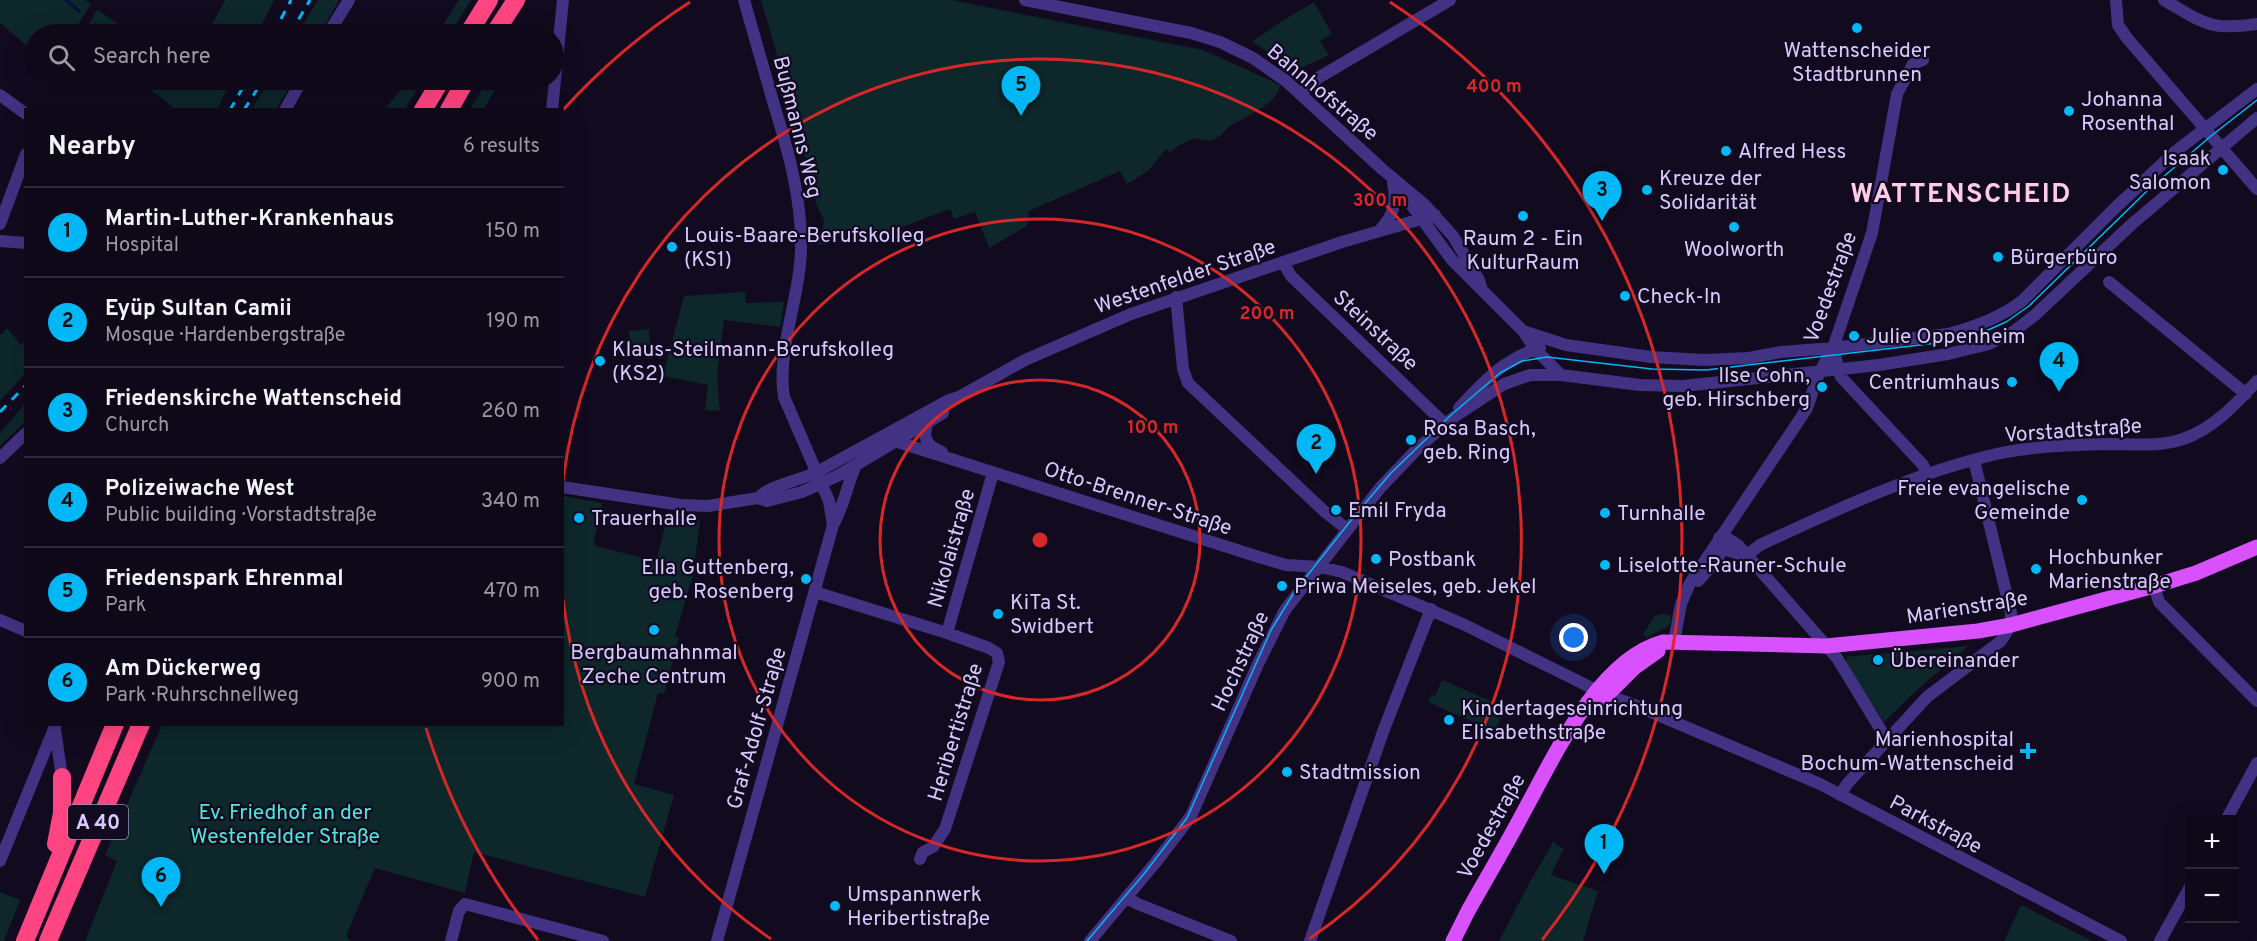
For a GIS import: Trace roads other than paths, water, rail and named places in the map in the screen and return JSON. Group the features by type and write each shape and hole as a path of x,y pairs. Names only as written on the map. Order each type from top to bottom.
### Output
{"highway":[{"path":"474,24 489,0"},
{"path":"500,24 516,0"},
{"path":"424,108 435,90"},
{"path":"450,108 460,90"},
{"name":"A 40","path":"25,941 115,726"},
{"name":"A 40","path":"50,941 56,919 140,726"},
{"path":"43,896 59,830 62,775"}],"main road":[{"name":"Marienstraße","path":"1674,642 1826,646 1978,631 2011,625 2154,586 2196,573 2257,547"},
{"name":"Voedestraße","path":"1453,941 1580,712 1602,693 1624,679 1644,660 1674,642"},
{"name":"Voedestraße","path":"1602,693 1628,659 1653,644 1674,642"}],"street":[{"path":"334,24 349,0"},
{"path":"561,24 563,0"},
{"name":"Bußmanns Weg","path":"744,0 797,192 801,230 798,286 781,379 784,397 819,478"},
{"name":"Bahnhofstraße","path":"1025,0 1191,33 1220,42 1253,58 1300,94 1435,215 1453,236 1481,287"},
{"path":"1300,94 1318,78 1450,0"},
{"path":"2116,0 2118,25 2203,129 2257,189"},
{"path":"2164,0 2206,24 2226,27 2257,24"},
{"name":"Voedestraße","path":"1674,642 1681,604 1689,590 1690,583 1723,542 1735,516 1807,408 1819,373 1833,348 1872,233 1897,94 1913,64 1923,60"},
{"path":"1523,332 1566,345 1651,357 1695,360 1749,358 1781,352 1948,334 1987,322 2010,310 2033,291 2115,208 2176,151 2257,89"},
{"path":"286,108 296,90"},
{"path":"552,108 554,90"},
{"path":"0,95 24,113"},
{"name":"Hochstraße","path":"1449,420 1489,392 1530,375 1560,375 1640,385 1683,386 1785,374 1819,373 1959,352 1989,344 2013,332 2035,315 2132,224 2257,118"},
{"path":"0,224 24,159"},
{"name":"Bahnhofstraße","path":"1382,169 1452,260 1473,284 1481,287 1523,332 1535,350 1560,375"},
{"path":"1379,231 1393,212 1396,196 1393,182"},
{"name":"Westenfelder Straße","path":"564,487 681,505 708,506 758,498 767,501 802,492 819,478 949,400 1065,341 1176,297 1435,215"},
{"path":"0,241 24,243"},
{"name":"Steinstraße","path":"1283,262 1291,276 1449,420"},
{"path":"2109,282 2246,394"},
{"path":"1176,297 1183,369 1188,383 1324,511 1347,529"},
{"name":"Hochstraße","path":"1090,941 1191,816 1281,617 1347,529 1387,481 1449,420 1481,384 1504,364 1526,352 1566,345"},
{"path":"1833,348 1841,377 1923,465 1927,474"},
{"name":"Vorstadtstraße","path":"1746,556 1760,545 1825,514 1927,474 1974,460 2027,449 2075,445 2160,444 2184,439 2220,418 2257,381"},
{"name":"Westenfelder Straße","path":"819,478 856,465 887,439 929,421 950,409 958,397"},
{"name":"Otto-Brenner-Straße","path":"929,421 925,434 929,445 941,451 949,459"},
{"path":"0,458 24,435"},
{"name":"Otto-Brenner-Straße","path":"887,439 1268,560 1293,566 1317,567 1342,572 1431,609"},
{"path":"1840,795 1847,784 1927,697 2001,641 2011,625 2011,613 1974,460"},
{"name":"Graf-Adolf-Straße","path":"717,941 833,525 842,510 856,465"},
{"name":"Nikolaistraße","path":"946,633 993,473"},
{"name":"Graf-Adolf-Straße","path":"819,478 829,501 833,525"},
{"path":"1723,542 1738,545 1837,658 1887,740"},
{"path":"2154,586 2159,602 2257,701"},
{"name":"Heribertistraße","path":"815,592 946,633 997,653 999,662 945,829 933,847 923,852 920,859"},
{"path":"1310,941 1388,717 1431,609"},
{"name":"Parkstraße","path":"1431,609 1602,693 1820,784 2121,941"},
{"path":"0,621 24,630"},
{"path":"1978,631 1984,654"},
{"path":"1624,679 1624,692 1632,704"},
{"path":"0,861 56,726"},
{"path":"56,726 62,775"},
{"path":"39,768 45,763 54,764 62,775"},
{"path":"2228,815 2257,763"},
{"path":"2160,941 2185,895"},
{"path":"1127,898 1231,941"},
{"path":"451,941 459,911 465,904 603,941"}],"waterway":[{"path":"66,0 79,11"}],"tram line":[{"path":"1087,941 1143,875 1187,818 1271,630 1295,591 1391,473 1451,415 1500,373 1522,361 1547,357 1652,369 1706,370 1937,343 1979,334 2006,322 2029,306 2148,190 2257,100"}],"railway":[{"path":"278,24 291,0"},
{"path":"296,24 310,0"},
{"path":"231,108 241,90"},
{"path":"245,108 257,90"},
{"path":"0,412 24,387"}],"place":[{"name":"Wattenscheider Stadtbrunnen","path":"1857,28"},
{"name":"Johanna Rosenthal","path":"2069,111"},
{"name":"Friedenspark Ehrenmal","path":"1021,116"},
{"name":"Alfred Hess","path":"1726,151"},
{"name":"Isaak Salomon","path":"2223,170"},
{"name":"Kreuze der Solidarität","path":"1647,190"},
{"name":"Raum 2 - Ein KulturRaum","path":"1523,216"},
{"name":"Friedenskirche Wattenscheid","path":"1602,221"},
{"name":"Woolworth","path":"1734,227"},
{"name":"Louis-Baare-Berufskolleg (KS1)","path":"672,247"},
{"name":"Bürgerbüro","path":"1998,257"},
{"name":"Check-In","path":"1625,296"},
{"name":"Julie Oppenheim","path":"1854,336"},
{"name":"Klaus-Steilmann-Berufskolleg (KS2)","path":"600,361"},
{"name":"Centriumhaus","path":"2012,382"},
{"name":"Ilse Cohn, geb. Hirschberg","path":"1822,387"},
{"name":"Polizeiwache West","path":"2059,392"},
{"name":"Rosa Basch, geb. Ring","path":"1411,440"},
{"name":"Eyüp Sultan Camii","path":"1316,474"},
{"name":"Freie evangelische Gemeinde","path":"2082,500"},
{"name":"Emil Fryda","path":"1336,510"},
{"name":"Turnhalle","path":"1605,513"},
{"name":"Trauerhalle","path":"579,518"},
{"name":"Postbank","path":"1376,559"},
{"name":"Liselotte-Rauner-Schule","path":"1605,565"},
{"name":"Hochbunker Marienstraße","path":"2036,569"},
{"name":"Ella Guttenberg, geb. Rosenberg","path":"806,579"},
{"name":"Priwa Meiseles, geb. Jekel","path":"1282,586"},
{"name":"KiTa St. Swidbert","path":"998,614"},
{"name":"Bergbaumahnmal Zeche Centrum","path":"654,630"},
{"name":"Übereinander","path":"1878,660"},
{"name":"Kindertageseinrichtung Elisabethstraße","path":"1449,720"},
{"name":"Marienhospital Bochum-Wattenscheid","path":"2028,751"},
{"name":"Stadtmission","path":"1287,772"},
{"name":"Martin-Luther-Krankenhaus","path":"1604,874"},
{"name":"Umspannwerk Heribertistraße","path":"835,906"},
{"name":"Am Dückerweg","path":"161,907"}],"district":[{"name":"WATTENSCHEID","path":"1961,193"}],"park label":[{"name":"Ev. Friedhof an der Westenfelder Straße","path":"285,824"}]}
